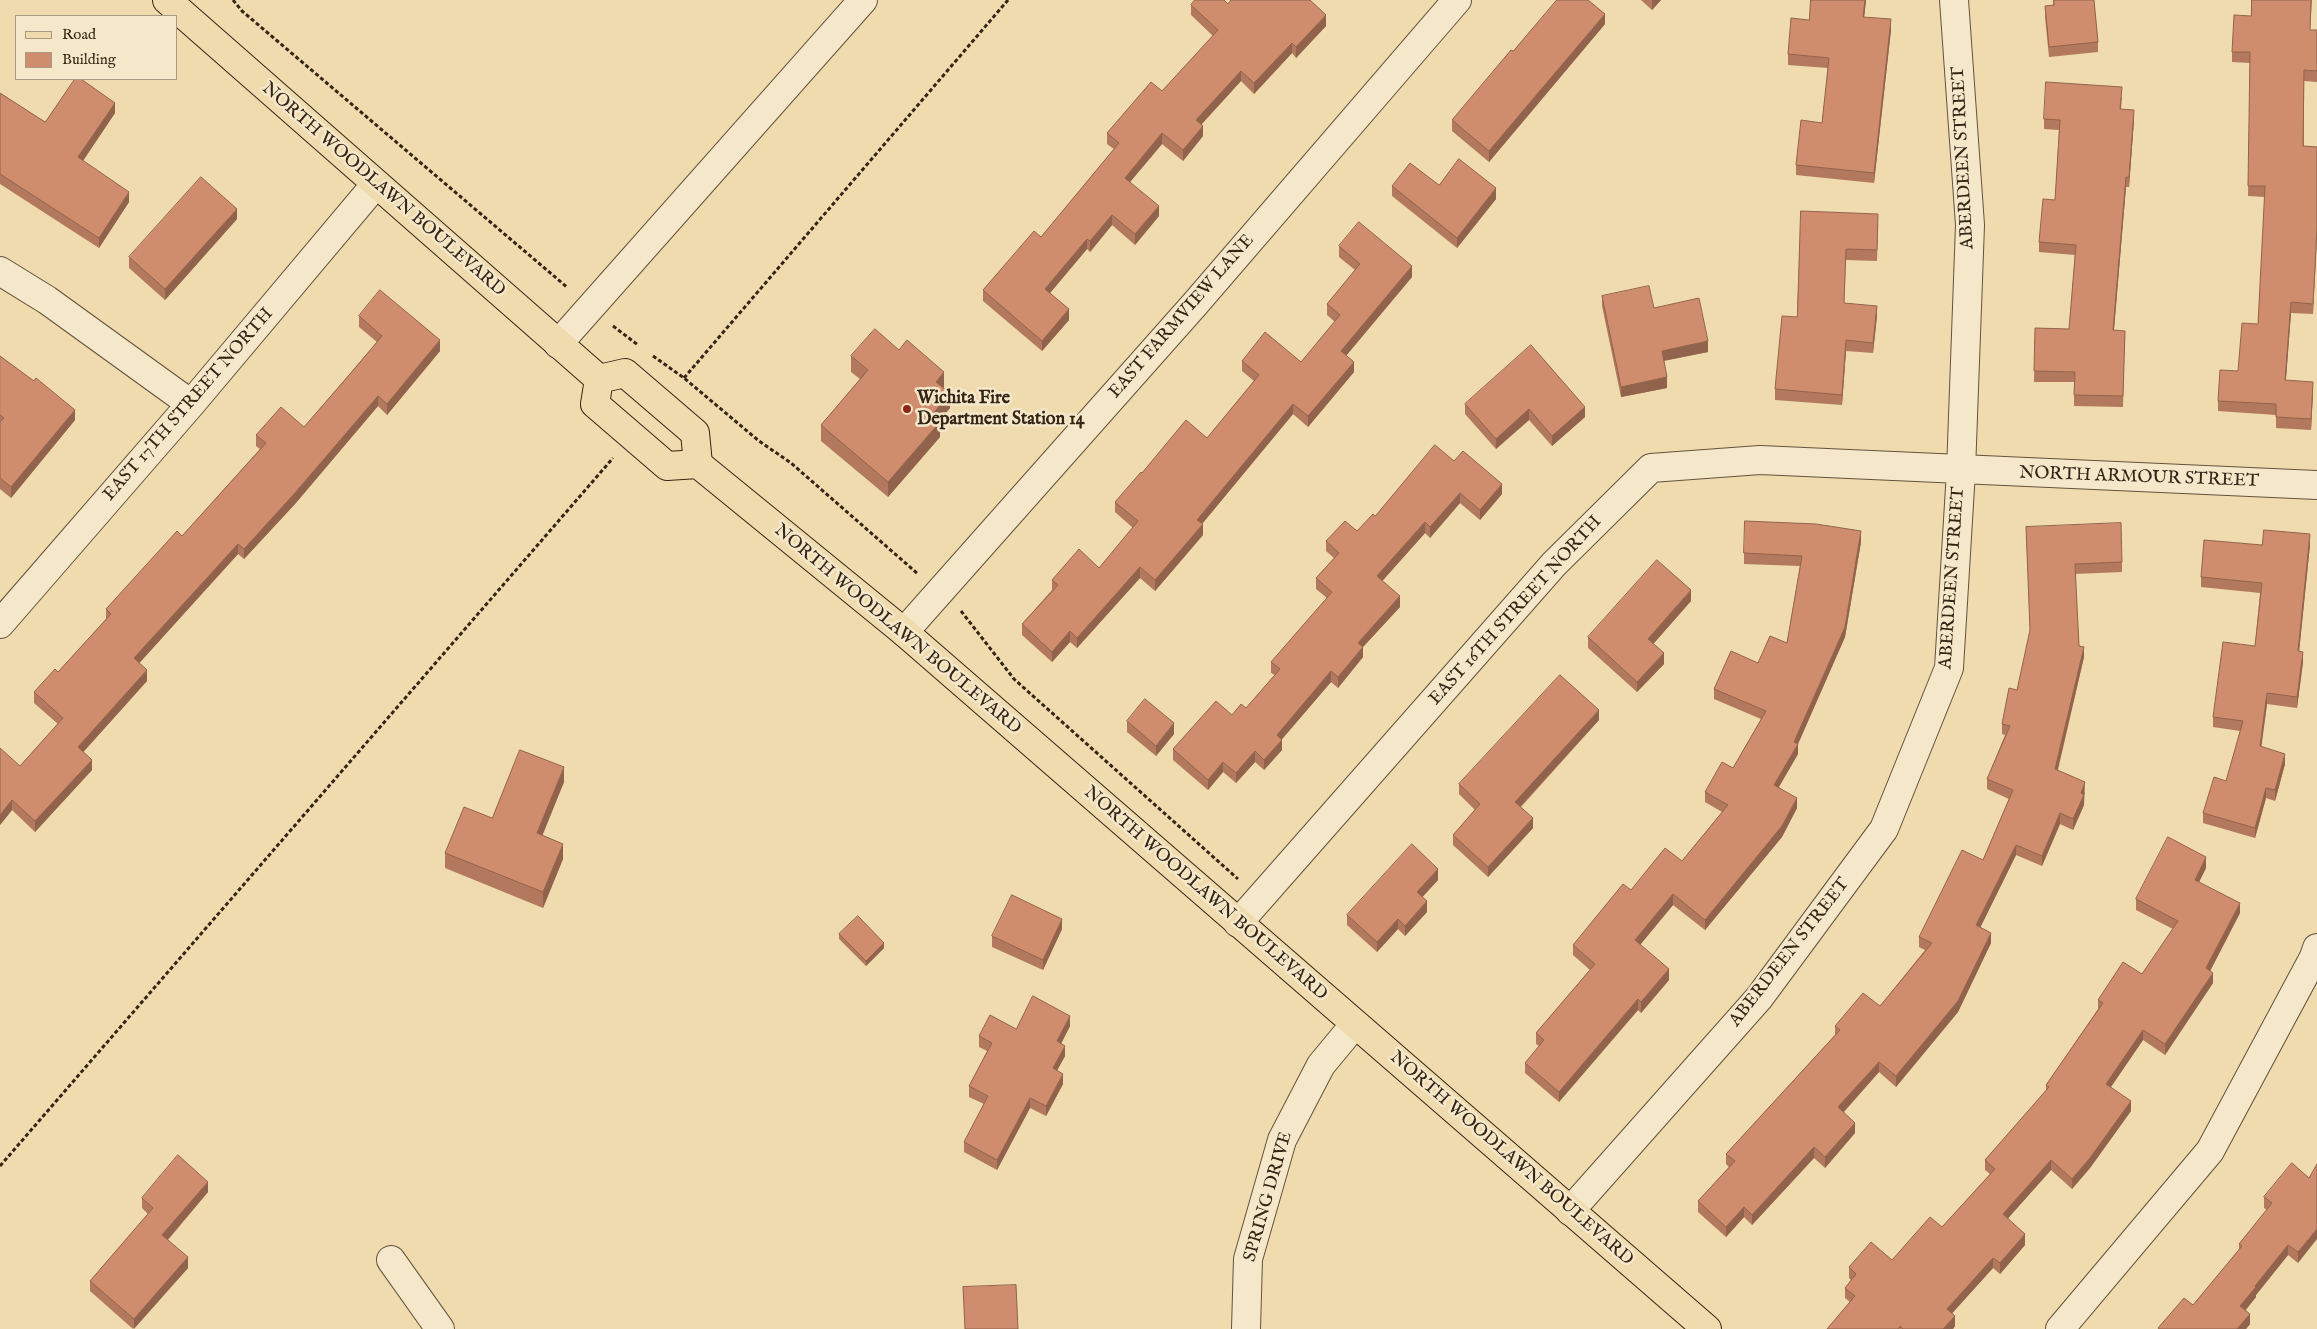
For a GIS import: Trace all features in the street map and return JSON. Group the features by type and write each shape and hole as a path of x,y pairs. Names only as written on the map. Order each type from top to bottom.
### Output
{"main road":[{"name":"NORTH WOODLAWN BOULEVARD","path":"167,0 599,379"},
{"path":"624,373 695,433 698,464 667,466 602,411 595,404 599,379 624,373"},
{"name":"NORTH WOODLAWN BOULEVARD","path":"698,464 904,632 1707,1329"}],"street":[{"path":"558,344 863,0"},
{"name":"EAST FARMVIEW LANE","path":"904,632 1195,304 1457,0"},
{"name":"ABERDEEN STREET","path":"1570,1211 1759,998 1884,829 1949,668 1961,471 1970,225 1954,0"},
{"name":"EAST 17TH STREET NORTH","path":"0,624 191,404 376,184"},
{"path":"0,271 47,300 191,404"},
{"name":"EAST 16TH STREET NORTH","path":"1238,923 1554,564 1651,468 1760,460 1961,471"},
{"name":"NORTH ARMOUR STREET","path":"1961,471 2317,485"},
{"path":"2060,1329 2210,1151 2314,957 2317,948"},
{"name":"SPRING DRIVE","path":"1246,1329 1248,1259 1282,1140 1322,1066 1355,1024"},
{"path":"391,1260 440,1329"}],"path":[{"path":"234,0 242,11 639,346"},
{"path":"684,378 1008,0"},
{"path":"646,351 684,378 759,441 791,462 961,612 1014,679 1259,898"},
{"path":"0,1166 618,453"}],"building":[{"path":"1195,0 1224,0 1228,4 1231,0 1310,0 1326,15 1296,47 1292,43 1254,83 1241,71 1196,120 1203,126 1183,150 1162,133 1125,178 1159,206 1135,234 1112,215 1090,241 1087,239 1045,289 1069,309 1042,341 983,290 1034,231 1041,237 1119,143 1107,133 1151,82 1162,91 1218,30 1191,5"},
{"path":"1557,0 1588,0 1605,14 1489,151 1452,120 1511,50 1513,51"},
{"path":"1811,0 1865,0 1863,17 1891,19 1874,173 1796,165 1801,120 1822,123 1829,58 1788,54 1791,18 1809,20"},
{"path":"2054,0 2094,0 2098,42 2049,47 2045,6 2054,5"},
{"path":"2252,0 2311,0 2310,30 2317,30 2317,71 2304,70 2303,146 2317,147 2317,228 2313,304 2291,302 2285,380 2313,382 2311,419 2276,417 2276,404 2218,401 2220,370 2238,371 2242,323 2258,324 2265,186 2248,186 2250,52 2232,52 2234,15 2251,16"},
{"path":"74,80 82,80 115,103 78,157 129,192 99,238 0,174 0,93 45,122"},
{"path":"2046,82 2122,87 2120,109 2134,110 2129,177 2126,177 2113,330 2125,331 2123,396 2074,395 2075,372 2034,371 2035,328 2069,329 2076,245 2039,242 2043,199 2055,200 2060,120 2044,119"},
{"path":"1459,159 1496,188 1457,238 1392,186 1410,163 1439,185"},
{"path":"201,177 237,209 165,289 129,257"},
{"path":"1801,211 1878,214 1877,250 1846,249 1844,303 1877,306 1873,343 1846,340 1842,395 1775,389 1782,316 1797,317"},
{"path":"1359,222 1412,266 1341,351 1354,362 1308,416 1293,404 1197,520 1203,524 1155,580 1140,567 1077,638 1070,631 1052,652 1022,624 1058,585 1052,580 1079,549 1099,568 1138,521 1115,502 1186,420 1207,438 1259,375 1242,361 1265,332 1301,362 1340,315 1327,304 1360,264 1339,246"},
{"path":"1649,286 1654,308 1699,298 1708,341 1662,351 1667,377 1621,387 1602,296"},
{"path":"380,290 440,340 387,404 378,396 244,549 238,544 134,658 147,670 78,747 92,760 35,821 12,800 0,815 0,748 20,766 63,718 34,692 55,669 58,672 111,614 106,609 177,531 182,536 266,443 256,435 281,407 304,427 350,374 382,336 359,316"},
{"path":"875,329 899,350 907,340 944,372 936,382 950,393 932,415 940,422 888,482 821,425 868,370 851,356"},
{"path":"1531,345 1585,407 1552,436 1529,409 1496,439 1465,404"},
{"path":"0,356 34,381 36,378 75,410 11,487 0,478 0,422 4,418 0,415"},
{"path":"1435,445 1454,461 1463,451 1502,484 1480,510 1460,493 1430,527 1425,522 1377,576 1400,596 1358,643 1363,647 1338,677 1331,671 1277,735 1282,740 1264,760 1255,751 1236,773 1223,762 1208,780 1173,749 1216,701 1232,715 1241,704 1246,708 1280,669 1271,662 1332,592 1316,578 1339,553 1326,541 1345,521 1357,531 1373,514 1375,516"},
{"path":"1745,521 1816,524 1861,531 1845,627 1794,742 1798,744 1774,785 1797,798 1782,826 1705,920 1673,894 1635,940 1669,969 1641,1002 1638,999 1559,1092 1525,1063 1544,1040 1536,1033 1595,964 1573,945 1623,884 1631,890 1665,848 1682,861 1728,805 1705,792 1722,762 1733,768 1766,711 1714,689 1731,651 1758,663 1770,636 1787,643 1802,556 1744,553"},
{"path":"2121,523 2122,562 2075,564 2079,646 2084,647 2055,769 2085,782 2081,793 2084,795 2073,819 2060,813 2042,856 2016,845 1976,925 1991,933 1958,1001 1896,1076 1879,1062 1838,1107 1855,1123 1825,1157 1814,1147 1752,1215 1744,1207 1726,1227 1698,1201 1735,1161 1726,1154 1840,1030 1835,1026 1863,993 1880,1006 1932,943 1919,937 1962,850 1983,860 2013,790 1987,779 2010,726 2002,724 2009,688 2017,690 2030,630 2026,527"},
{"path":"2264,530 2310,534 2298,651 2303,652 2297,697 2267,693 2260,746 2285,754 2275,790 2266,788 2255,828 2203,813 2214,777 2226,781 2243,721 2213,717 2223,642 2255,646 2262,583 2201,577 2204,540 2262,545"},
{"path":"1657,560 1691,590 1648,639 1664,653 1637,682 1588,637"},
{"path":"1560,675 1599,710 1515,802 1533,818 1488,867 1453,835 1480,804 1459,784"},
{"path":"1145,699 1174,723 1156,746 1127,721"},
{"path":"520,750 564,767 537,833 563,844 543,892 445,853 464,807 492,818"},
{"path":"2168,837 2206,857 2195,880 2240,903 2206,968 2213,973 2165,1044 2143,1030 2106,1084 2131,1101 2090,1158 2072,1179 2051,1160 2003,1214 2025,1234 2000,1263 1993,1258 1947,1309 1955,1316 1943,1329 1903,1329 1900,1326 1898,1329 1827,1329 1855,1296 1845,1288 1856,1274 1849,1267 1871,1242 1892,1260 1930,1217 1942,1227 1995,1169 1985,1160 2049,1087 2046,1085 2103,1003 2098,1000 2123,962 2142,974 2178,921 2136,899"},
{"path":"1412,844 1438,869 1417,892 1427,901 1405,926 1398,919 1377,942 1347,915"},
{"path":"1012,895 1062,919 1043,960 992,936"},
{"path":"858,916 884,943 866,961 839,934"},
{"path":"1033,996 1070,1016 1057,1041 1065,1046 1053,1068 1063,1074 1046,1106 1030,1098 997,1160 964,1142 988,1096 969,1086 992,1043 979,1036 990,1015 1016,1029"},
{"path":"178,1155 208,1182 162,1235 188,1257 134,1319 90,1281 153,1208 142,1198"},
{"path":"2292,1163 2309,1178 2317,1164 2317,1229 2298,1252 2288,1245 2255,1286 2240,1306 2250,1314 2237,1329 2159,1329 2184,1298 2193,1305 2242,1246 2239,1244 2272,1203 2264,1197"},
{"path":"1016,1285 1018,1329 965,1329 963,1287"}],"place":[{"name":"Wichita Fire Department Station 14","path":"907,409"}]}
